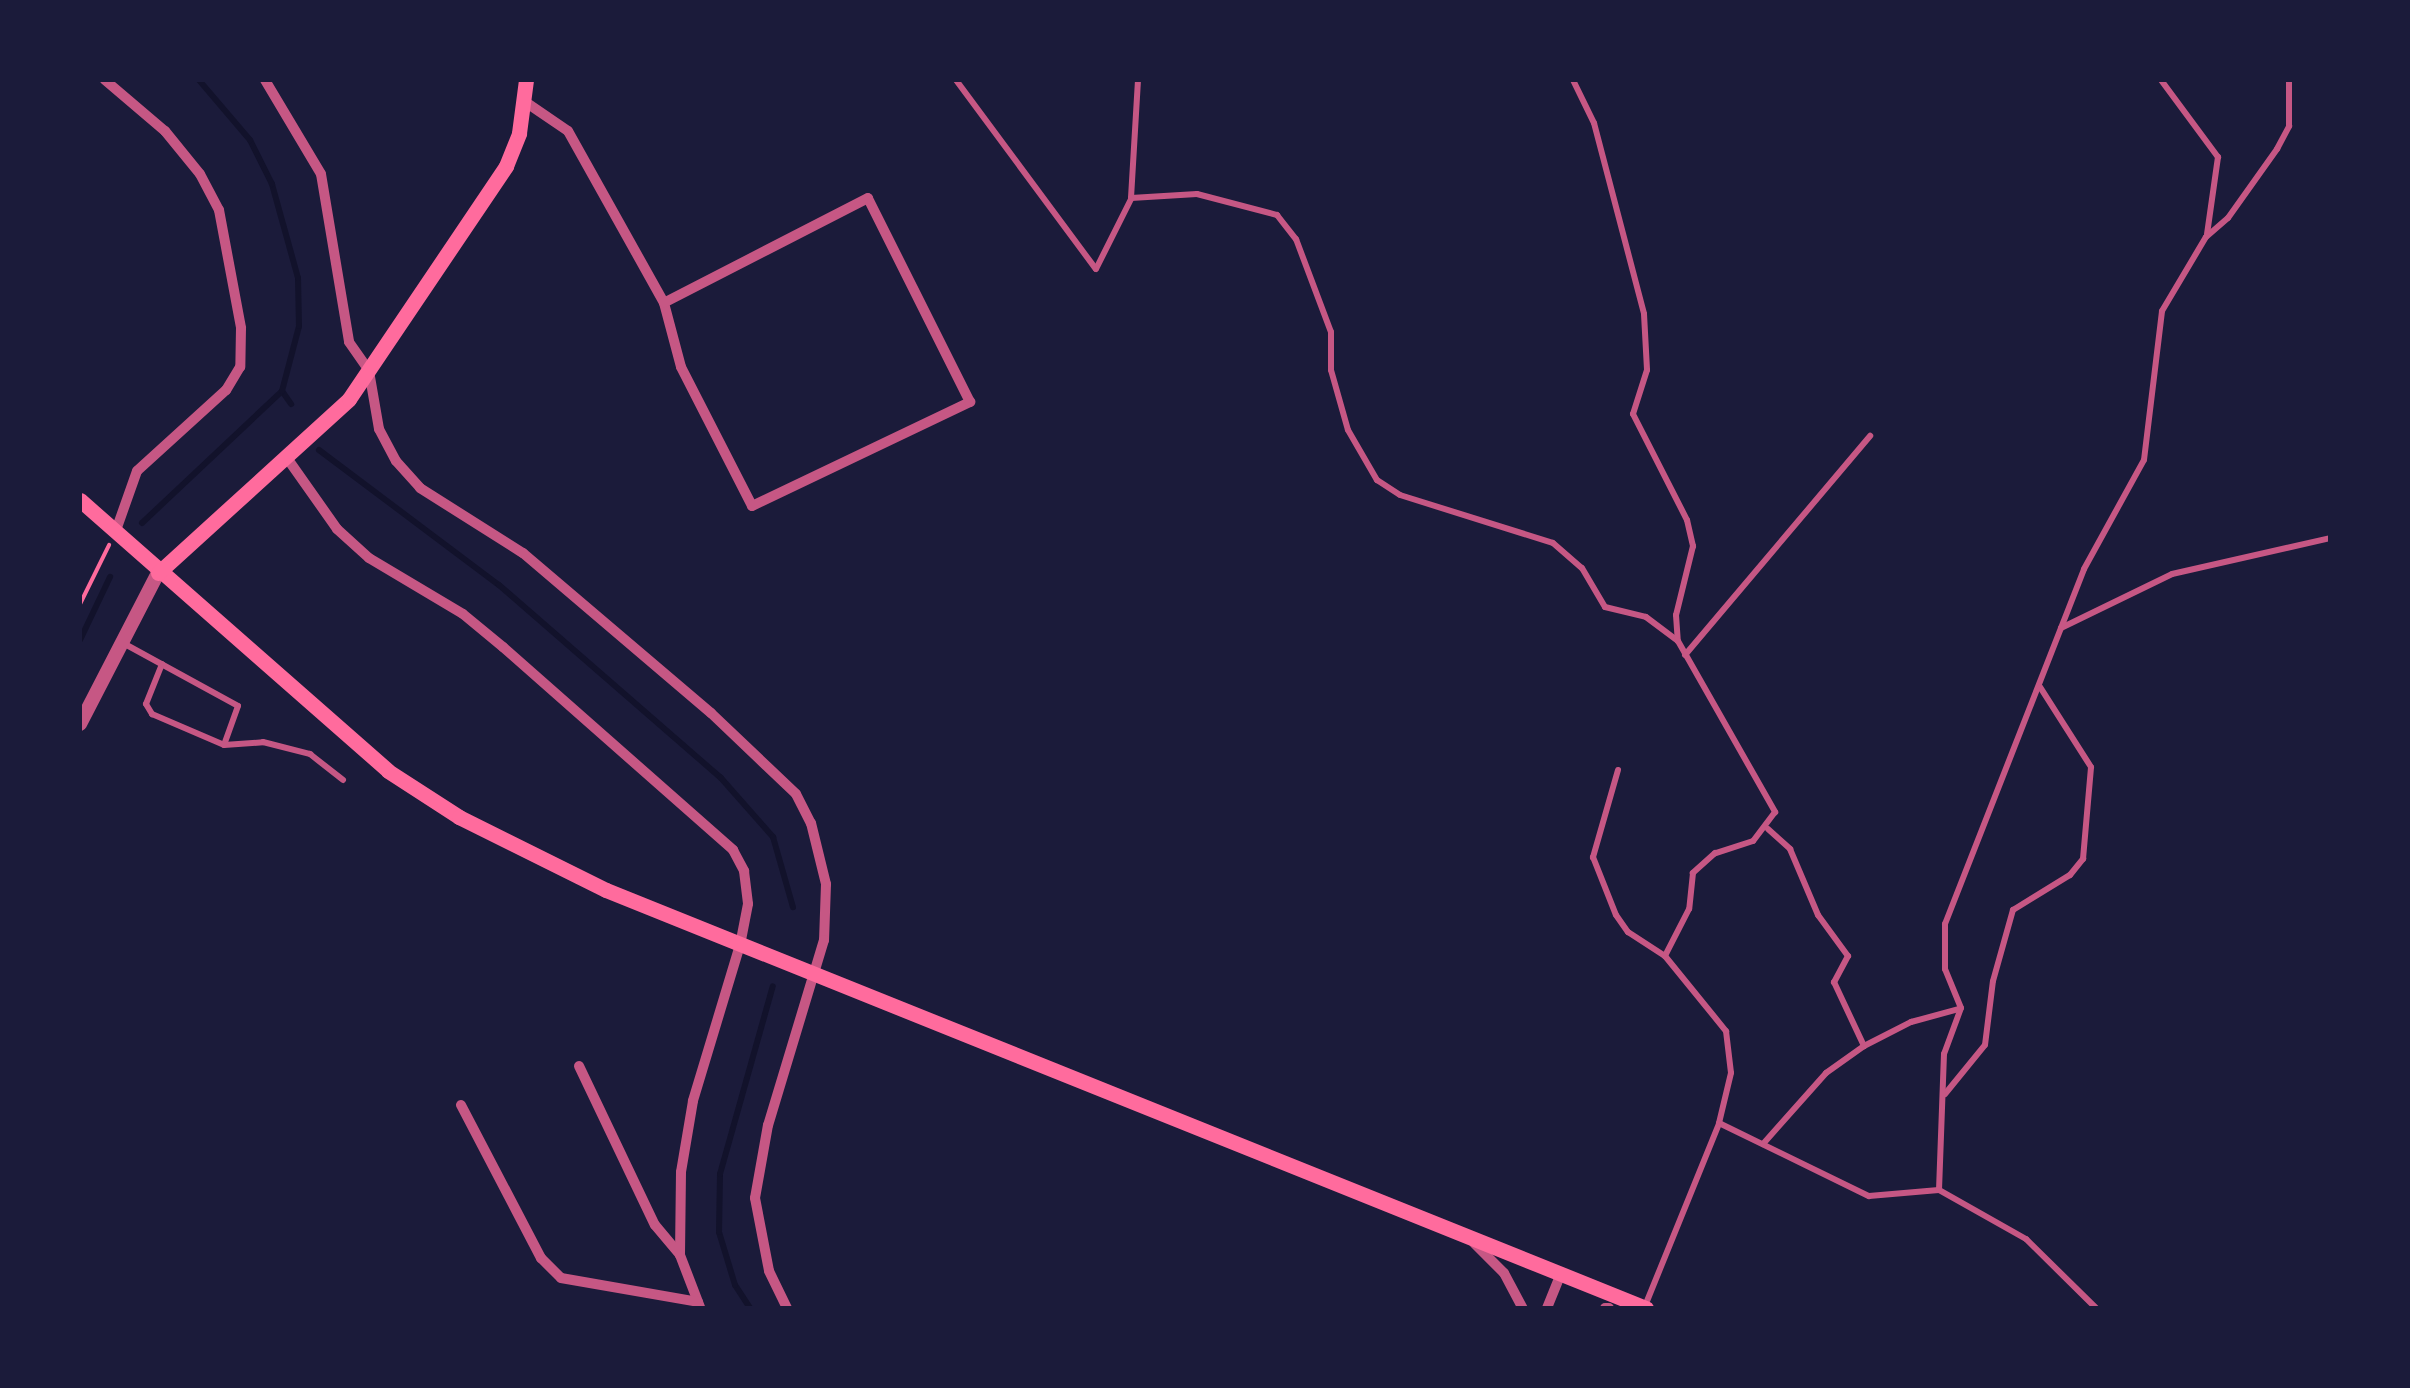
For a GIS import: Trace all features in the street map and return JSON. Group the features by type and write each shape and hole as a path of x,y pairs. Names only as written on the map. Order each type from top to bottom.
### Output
{"main road":[{"path":"158,573 349,399 506,166 526,80"},
{"path":"80,500 158,573 388,771 459,817 606,890 1645,1308"}],"street":[{"path":"105,80 164,131 200,174 219,210 241,328 240,367 226,390 137,471 114,534"},
{"path":"264,80 321,174 349,342 369,371 379,429 420,488 523,553 575,594 796,794 821,850 826,884 824,940 768,1125 755,1198 769,1272 787,1308"},
{"path":"524,101 568,131 664,303 709,432 752,506 970,402 868,198 664,303"},
{"path":"287,458 337,529 369,558 463,614 733,850 748,904 740,945 693,1101 681,1172 680,1254"},
{"path":"80,724 158,573"},
{"path":"579,1066 655,1225 680,1254 699,1305"},
{"path":"461,1105 541,1258 561,1278 699,1305"},
{"path":"1470,1238 1504,1273 1523,1308"},
{"path":"1547,1308 1560,1275"}],"lane":[{"path":"956,80 1096,268 1132,198 1138,80"},
{"path":"1573,80 1594,124 1644,314 1647,370 1633,414 1687,520 1693,546 1676,615 1678,641 1775,812 1768,829 1715,853 1693,873 1689,909 1666,956"},
{"path":"2160,80 2218,157 2206,237"},
{"path":"1939,1190 1946,1094 1944,1054 1960,1008 1946,969 1946,924 2060,629 2144,460 2162,311 2206,237 2228,218 2283,138 2289,80"},
{"path":"1132,198 1197,194 1276,215 1296,239 1331,332 1332,370 1348,430 1377,480 1400,495 1553,544 1582,568 1605,607 1646,618 1678,641"},
{"path":"1684,655 1870,436"},
{"path":"2060,629 2172,574 2330,538"},
{"path":"122,642 240,709 224,745"},
{"path":"162,664 147,710 224,745 263,742 310,754 343,780"},
{"path":"1946,1094 1986,1045 1993,981 2014,910 2070,876 2083,859 2091,767 2040,686"},
{"path":"1618,770 1593,856 1616,915 1628,932 1666,956 1726,1031 1731,1073 1719,1123 1645,1308"},
{"path":"1768,829 1790,849 1818,915 1848,956 1834,982 1864,1046"},
{"path":"1763,1144 1826,1073 1864,1046 1911,1022 1960,1008"},
{"path":"1719,1123 1869,1196 1939,1190 2026,1239 2096,1308"}],"path":[{"path":"80,604 114,534"}],"waterway":[{"path":"142,523 282,391 299,326 298,278 272,184 250,140 199,80"},
{"path":"282,391 291,404"},
{"path":"319,450 499,585 721,778 773,837 793,907"},
{"path":"80,640 110,577"},
{"path":"750,1308 735,1285 719,1232 720,1174 773,986"}]}
